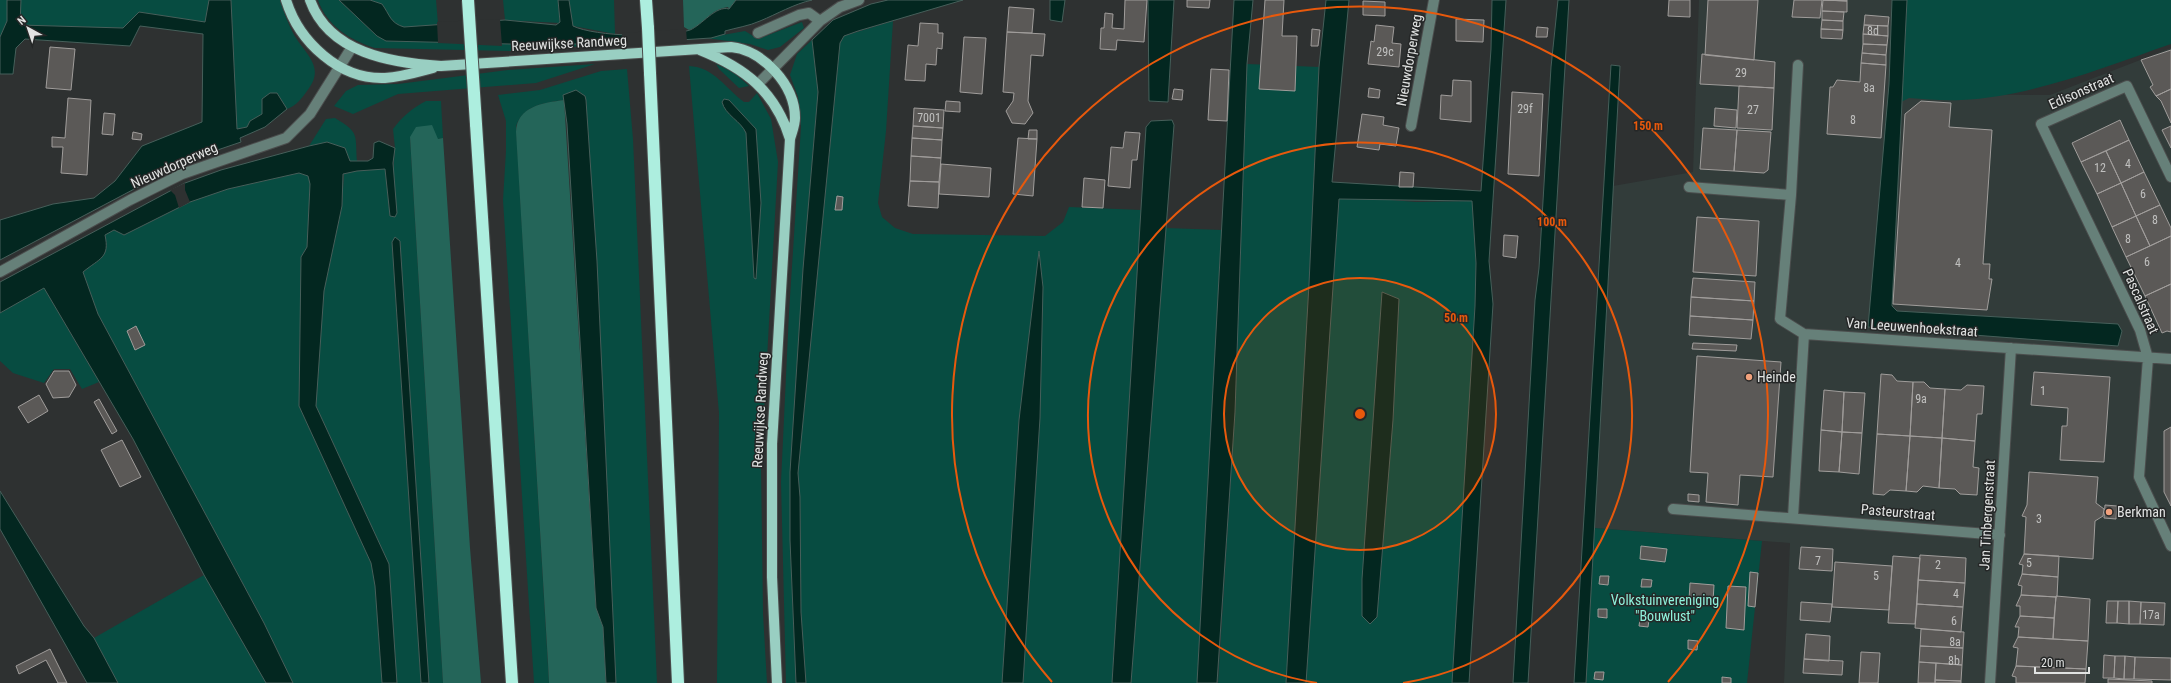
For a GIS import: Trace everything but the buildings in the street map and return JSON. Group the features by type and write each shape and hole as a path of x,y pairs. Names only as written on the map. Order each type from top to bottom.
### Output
{"highway":[{"path":"468,0 512,683"},
{"path":"646,0 678,683"}],"main road":[{"name":"Reeuwijkse Randweg","path":"286,0 296,23 306,37 325,56 340,66 363,76 385,78 399,77 441,66 736,47 757,56 772,70 785,87 793,106 795,120 790,139 772,444 772,577 777,683"},
{"name":"Reeuwijkse Randweg","path":"310,0 316,14 327,28 338,38 352,47 394,60 441,66"},
{"name":"Reeuwijkse Randweg","path":"698,49 734,65 758,84 782,118 790,139"}],"street":[{"path":"758,84 839,3 859,0"},
{"name":"Nieuwdorperweg","path":"1411,126 1434,0"},
{"path":"758,33 809,13 820,22"},
{"name":"Nieuwdorperweg","path":"0,272 130,200 182,174 286,138 310,114 352,47"},
{"name":"Van Leeuwenhoekstraat","path":"1798,65 1791,195 1780,319 1804,334 2171,359"},
{"name":"Edisonstraat","path":"2041,124 2128,86 2171,177"},
{"name":"Pascalstraat","path":"2041,124 2140,330 2148,358 2140,477 2171,546"},
{"path":"1689,187 1791,195"},
{"path":"1793,518 1804,334"},
{"name":"Jan Tinbergenstraat","path":"1990,683 2011,348"},
{"name":"Pasteurstraat","path":"1673,509 2000,535"}],"shaded area":[{"path":"7,0 21,0 20,25 123,28 139,12 205,22 209,0 231,0 237,129 247,127 250,121 262,114 262,99 270,93 277,93 287,109 265,127 240,138 241,142 191,159 0,260 0,220 53,204 94,198 115,181 142,146 202,122 203,34 140,26 130,46 25,39 16,48 13,74 0,74 0,37 7,21"},
{"path":"339,0 370,0 382,4 393,21 404,27 505,20 556,25 560,22 558,0 569,0 573,26 584,30 614,34 648,35 679,33 690,30 719,10 729,9 736,0 812,0 756,23 725,31 725,34 711,38 618,44 510,44 386,41 377,36"},
{"path":"683,0 736,0 729,9 728,7 715,11 700,24 689,30 684,27"},
{"path":"888,0 963,0 858,31 844,36 840,43 798,473 800,497 801,612 806,683 796,683 790,540 790,472 803,269 818,92 812,40 833,20 871,4"},
{"path":"1050,0 1065,0 1062,22 1050,20"},
{"path":"1148,0 1174,0 1168,102 1149,101"},
{"path":"1234,0 1253,0 1247,64 1235,412 1217,683 1197,683"},
{"path":"1326,0 1349,0 1332,182 1481,191 1491,49 1492,0 1506,0 1489,261 1493,304 1469,683 1452,683 1475,306 1476,263 1472,201 1339,199 1306,683 1286,683 1309,284 1319,67"},
{"path":"1558,0 1569,0 1528,683 1513,683 1535,300 1539,268 1551,67"},
{"path":"1699,0 1904,0 1906,94 2050,95 2171,48 2171,683 1784,683 1790,543 1594,528 1613,186 1693,172"},
{"path":"1892,0 1907,0 1892,306 1897,311 2118,324 2122,331 2118,346 1868,327 1889,84"},
{"path":"1611,65 1620,66 1586,683 1574,683"},
{"path":"576,90 585,96 586,100 597,261 616,683 606,683 603,627 596,608 567,124 563,95"},
{"path":"724,99 729,100 756,129 761,203 756,279 754,278 746,133 741,125 726,111 722,102"},
{"path":"564,100 596,607 603,627 606,683 549,683 516,132 517,123 521,116 532,107"},
{"path":"1172,120 1174,125 1131,683 1112,683 1146,127 1151,121"},
{"path":"432,125 438,139 443,138 470,548 481,683 443,683 410,137 416,127"},
{"path":"379,141 395,148 393,163 397,213 395,217 390,216 385,169 357,171 343,174 342,206 324,291 316,406 389,564 397,683 382,683 375,586 371,563 299,406 301,257 307,247 310,184 308,176 299,173 228,189 190,202 124,235 114,230 105,235 105,253 99,260 83,272 98,314 264,623 293,683 266,683 204,575 133,439 44,288 0,313 0,282 185,183 221,170 327,142 345,148 350,161 368,161 373,158 374,143"},
{"path":"395,237 400,241 429,683 421,683 392,242"},
{"path":"1039,251 1043,287 1040,418 1023,683 1002,683 1019,420"},
{"path":"1382,292 1399,299 1393,420 1377,617 1370,624 1362,616 1362,579"},
{"path":"0,491 84,626 94,638 118,683 87,683 0,529"}],"green space":[{"path":"0,0 7,0 7,21 0,37"},
{"path":"21,0 209,0 205,22 139,12 123,28 19,25"},
{"path":"231,0 280,0 294,35 312,62 315,75 307,91 296,104 287,109 277,93 262,99 262,114 250,121 247,127 237,129"},
{"path":"318,0 339,0 377,36 390,41 510,44 618,44 511,51 375,48 357,41 340,31 327,17"},
{"path":"370,0 436,0 438,24 412,28 400,26"},
{"path":"503,0 558,0 560,23 505,20"},
{"path":"569,0 614,0 615,34 573,26"},
{"path":"1907,0 2171,0 2171,44 2068,80 2014,93 1987,98 1961,100 1909,98 1901,102"},
{"path":"893,21 886,131 878,203 882,217 895,228 913,234 1045,236 1063,222 1069,207 1141,210 1112,683 1023,683 1040,417 1039,253 1019,420 1002,683 806,683 801,612 800,497 798,473 840,43 844,36"},
{"path":"802,22 804,28 780,47 768,50 750,44 706,38 745,31 758,39"},
{"path":"812,40 818,92 803,269 790,472 790,540 796,683 786,683 781,482 789,313 801,127 798,97 790,75 797,54"},
{"path":"595,64 536,83 398,94 353,114 334,106 346,91 358,85 398,84 508,70"},
{"path":"716,64 733,72 749,86 739,88 719,69"},
{"path":"1247,64 1319,67 1309,284 1286,683 1218,683 1235,412"},
{"path":"689,66 698,67 712,74 744,102 749,102 757,93 771,119 778,162 761,465 763,614 767,683 717,683 719,413"},
{"path":"627,69 633,139 657,683 616,683 597,261 586,100 585,96 580,92 563,95 564,100 549,102 529,109 519,119 516,126 549,683 534,683 503,200 506,121 498,95 540,90 601,71"},
{"path":"426,101 441,101 443,138 410,137 443,683 429,683 400,242 395,238 392,243 421,683 397,683 389,564 316,406 324,291 342,206 344,174 357,171 385,169 390,216 395,148 393,129 408,113"},
{"path":"335,118 349,127 355,135 357,162 350,161 345,148 327,142 309,146 326,119"},
{"path":"299,173 308,175 310,184 307,247 301,257 299,406 371,563 375,586 382,683 293,683 264,623 98,314 83,272 99,260 105,253 105,234 115,230 124,235 190,202 228,189"},
{"path":"1339,198 1366,198 1416,202 1472,201 1476,263 1475,306 1452,683 1306,683","holes":["1382,292 1399,299 1393,420 1377,617"]},
{"path":"1166,228 1222,230 1197,683 1131,683"},
{"path":"44,288 99,382 82,389 70,369 54,369 44,383 13,373 0,361 0,313"},
{"name":"Volkstuinvereniging \"Bouwlust\"","path":"1594,528 1762,541 1747,683 1586,683"},
{"path":"204,575 266,683 118,683 94,638"}],"pier":[{"path":"500,19 502,46 438,43 437,22"},
{"path":"686,29 687,42 623,45 622,33"},
{"path":"185,183 185,190 190,202 179,208 175,195 170,190"}],"place":[{"name":"Heinde","path":"1749,377"},
{"name":"Berkman","path":"2109,512"}]}
